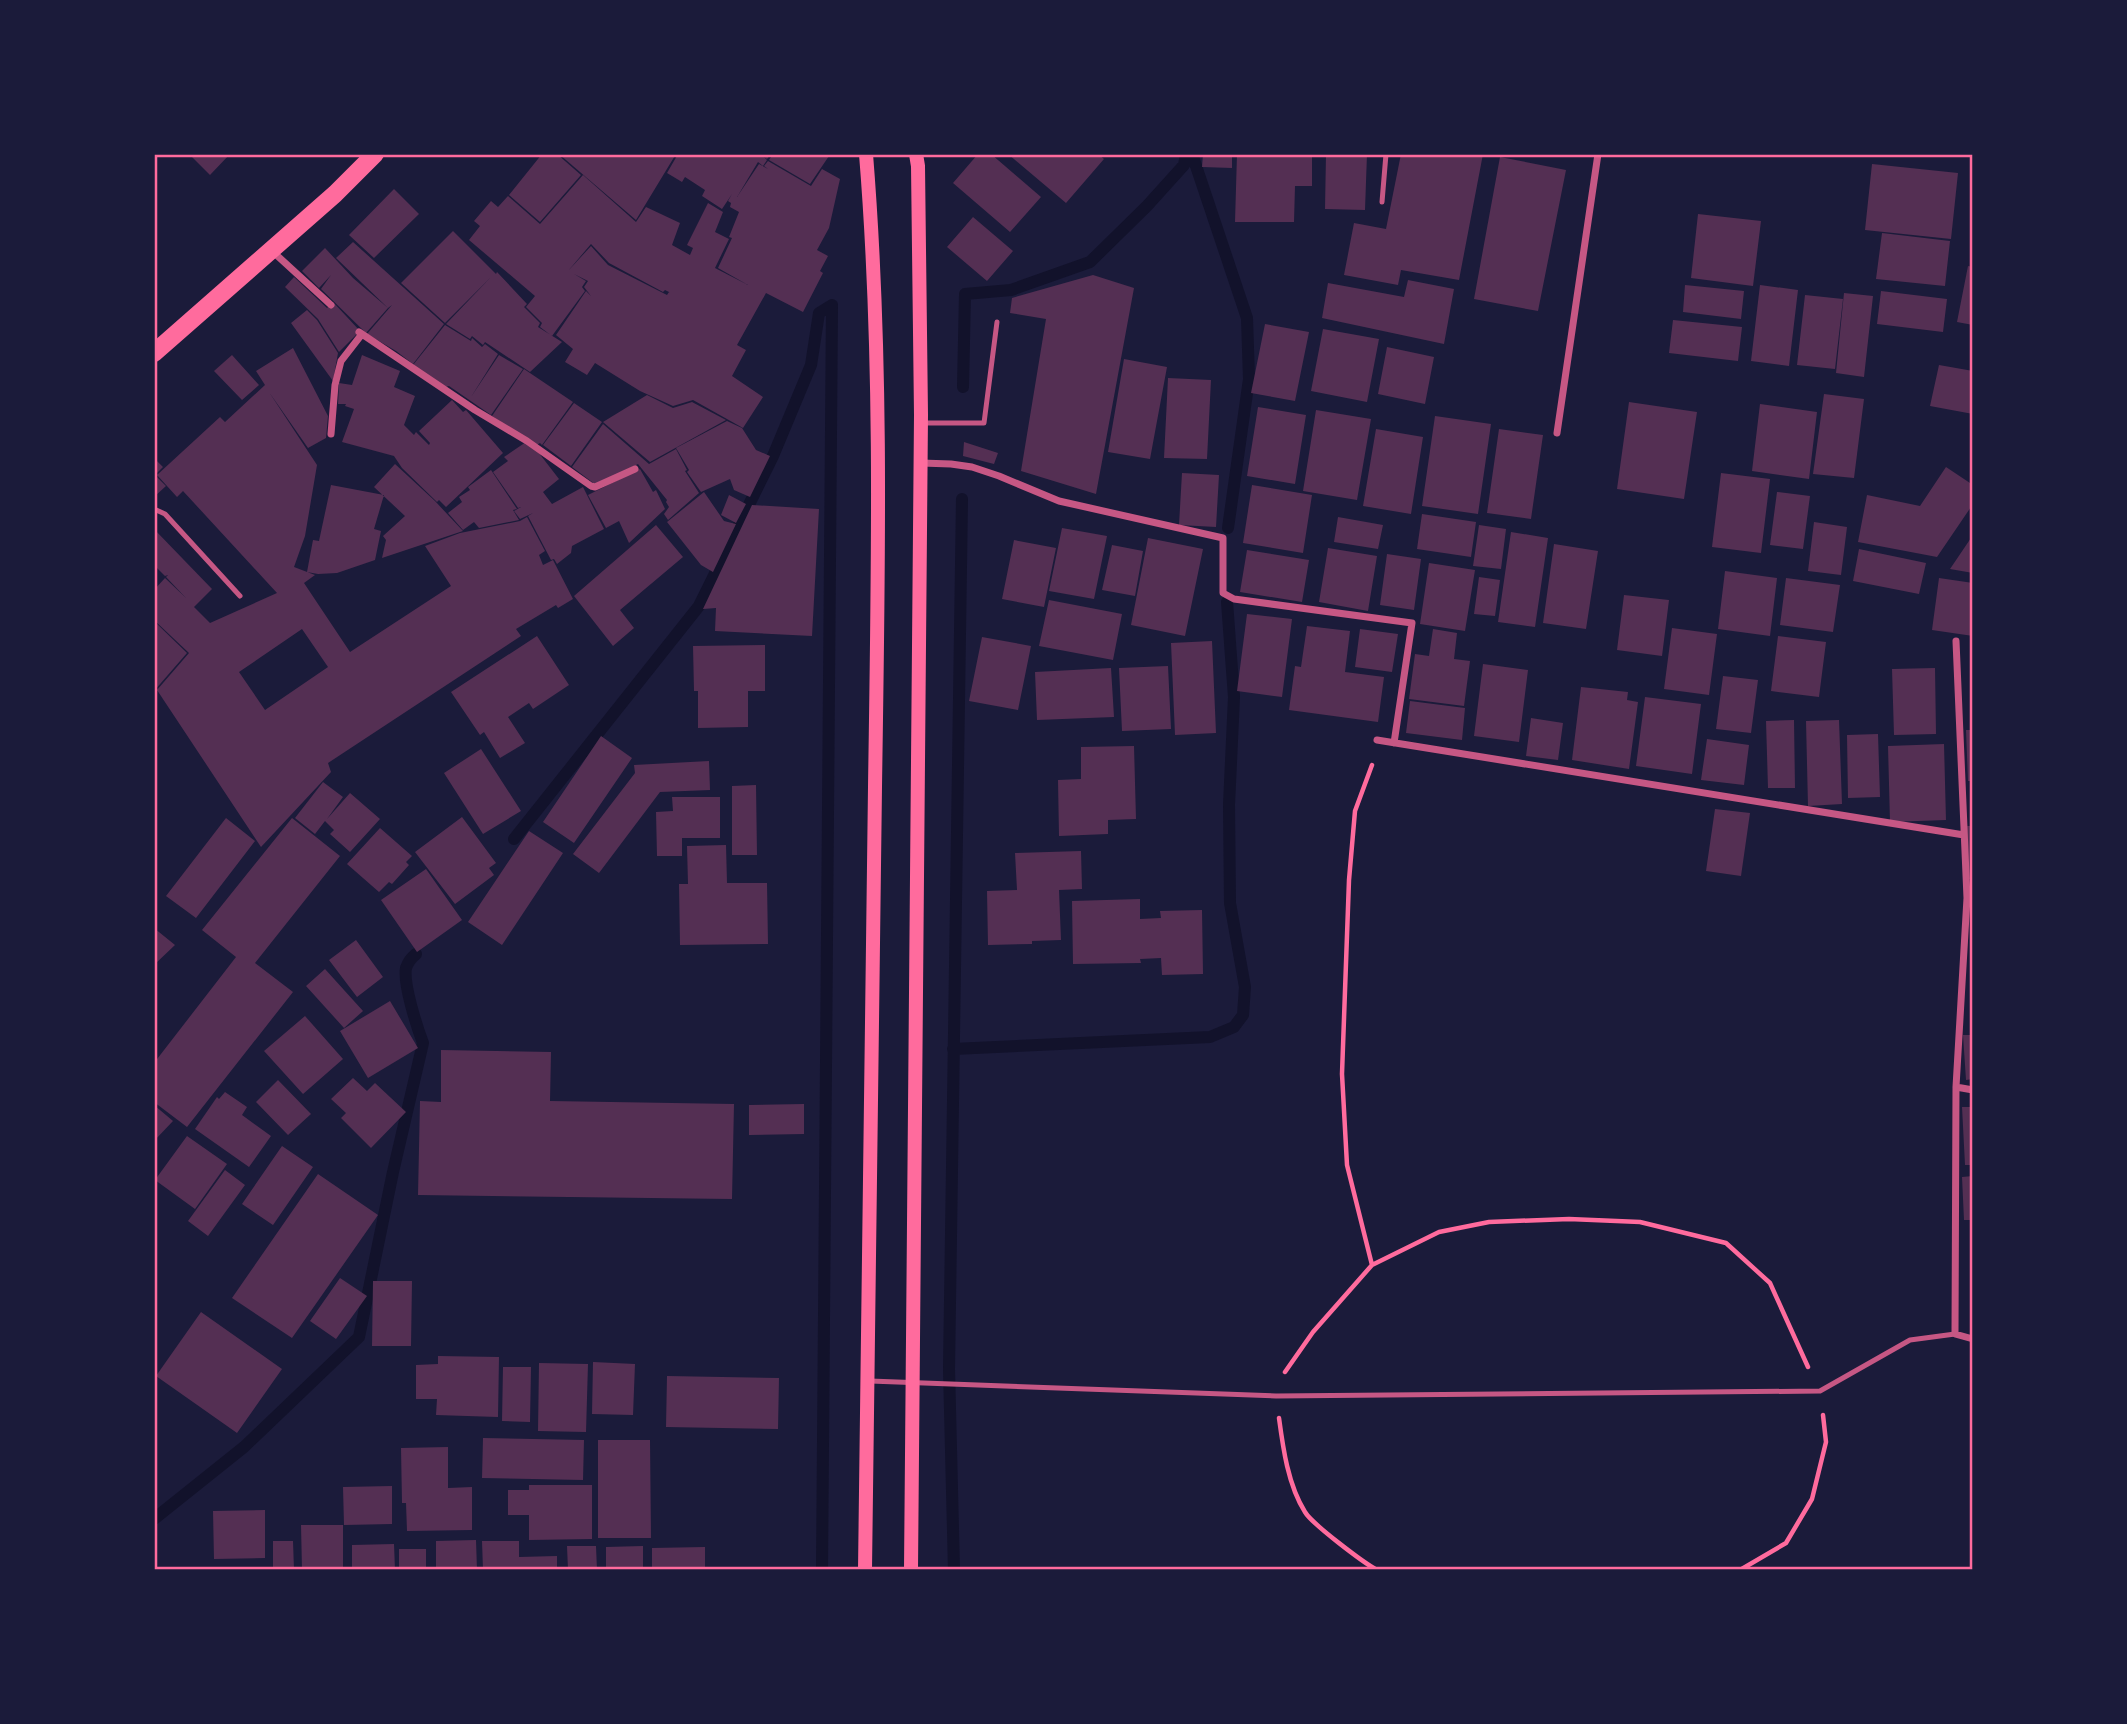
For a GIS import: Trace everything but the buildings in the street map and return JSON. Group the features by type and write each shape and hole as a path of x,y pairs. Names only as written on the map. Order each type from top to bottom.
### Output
{"main road":[{"path":"154,354 335,194 375,154"},
{"path":"865,1570 877,419 874,255 866,154"},
{"path":"911,1570 921,463 916,154"}],"street":[{"path":"1557,433 1598,154"},
{"path":"270,250 331,305"},
{"path":"331,435 335,385 341,361 361,333 475,410 527,440 591,486 596,487 635,469"},
{"path":"921,463 972,467 1059,501 1223,538 1223,593 1234,599 1412,623 1394,743"},
{"path":"1956,641 1964,835 1970,899 1956,1087 1955,1334 1973,1339"},
{"path":"1377,740 1964,835"},
{"path":"1956,1087 1973,1090"}],"lane":[{"path":"1382,202 1386,154"},
{"path":"921,423 984,423 998,322"},
{"path":"154,509 165,514 240,596"},
{"path":"867,1381 1276,1396 1820,1391 1910,1340 1955,1334"}],"path":[{"path":"1372,1265 1347,1165 1342,1074 1349,880 1355,811 1371,773 1377,740"},
{"path":"1377,1570 1306,1513 1285,1462 1276,1396 1287,1366 1340,1299 1372,1265 1439,1232 1489,1222 1569,1219 1640,1222 1726,1244 1770,1283 1820,1391 1826,1441 1812,1499 1786,1543 1740,1570"}],"waterway":[{"path":"963,387 965,294 1011,290 1090,262 1184,165 1186,154"},
{"path":"1192,154 1247,318 1249,379 1228,528"},
{"path":"514,839 699,606 773,456 811,365 819,313 832,305"},
{"path":"822,1570 832,305"},
{"path":"954,1570 949,1369 962,499"},
{"path":"953,1049 1210,1037 1234,1027 1243,1015 1245,987 1230,903 1229,805 1234,697 1227,602"},
{"path":"154,1519 244,1447 359,1337 423,1043 411,1006 406,975 406,968 416,954"}]}
